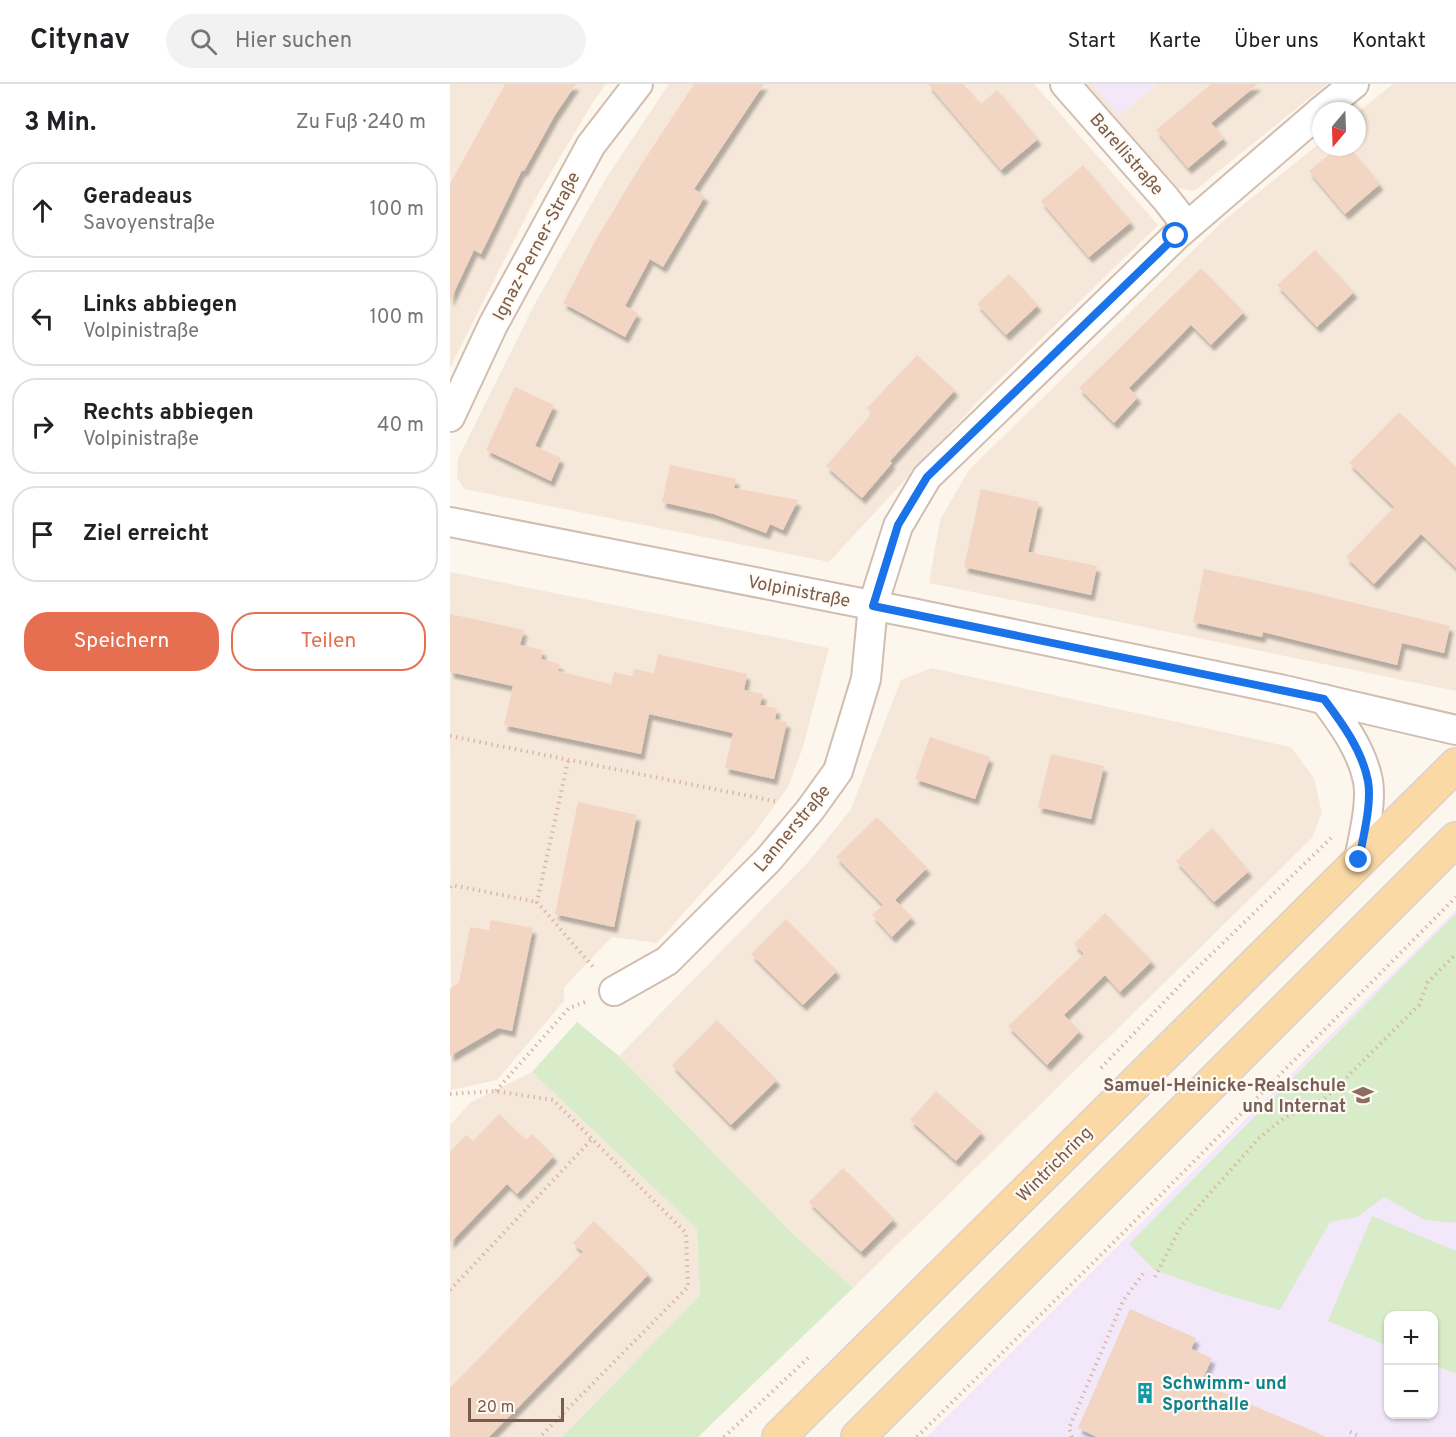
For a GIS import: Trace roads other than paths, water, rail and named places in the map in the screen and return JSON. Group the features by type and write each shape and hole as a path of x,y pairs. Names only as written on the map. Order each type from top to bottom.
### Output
{"main road":[{"name":"Wintrichring","path":"780,1437 1456,765"},
{"path":"858,1437 1456,839"}],"street":[{"name":"Ignaz-Perner-Straße","path":"450,417 494,325 591,145 638,84"},
{"name":"Barellistraße","path":"1065,84 1187,226"},
{"name":"Lannerstraße","path":"1332,102 1354,84"},
{"name":"Lannerstraße","path":"614,991 667,960 768,860 810,810 838,771 866,679 873,606 898,525 927,477 1187,226 1312,119"},
{"name":"Volpinistraße","path":"450,522 1324,699 1456,730"},
{"path":"1324,699 1346,728 1368,782 1368,802 1359,860"}],"place":[{"name":"Samuel-Heinicke-Realschule und Internat","path":"1363,1095"},
{"name":"Schwimm- und Sporthalle","path":"1145,1393"}]}
